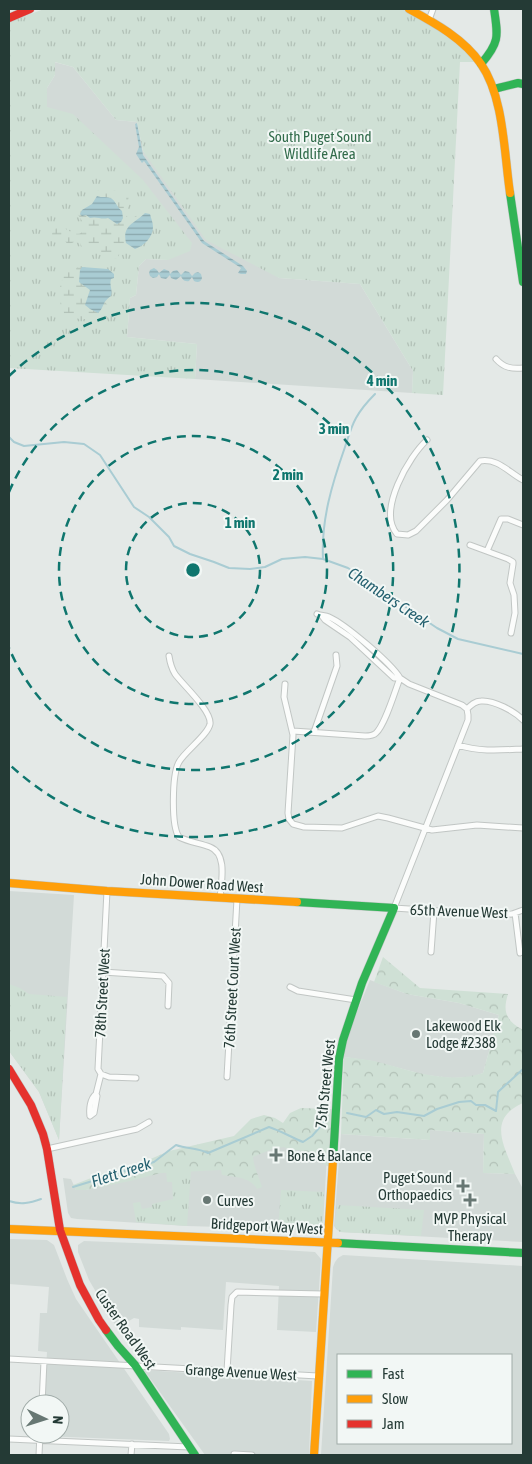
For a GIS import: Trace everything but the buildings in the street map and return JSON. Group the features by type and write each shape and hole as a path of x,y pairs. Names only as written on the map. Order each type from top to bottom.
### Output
{"street":[{"path":"409,9 429,20 462,43 481,64 494,89 521,253 523,282"},
{"path":"429,20 433,9"},
{"path":"481,64 497,42 498,34 494,9"},
{"path":"9,18 25,10"},
{"path":"494,89 518,83 523,84"},
{"path":"496,359 505,367 513,369 523,368"},
{"path":"427,440 406,468 393,497 390,513 393,527 397,534 401,536 408,535 416,530 446,500 480,461 495,462 523,480"},
{"path":"487,551 501,519 508,519 523,525"},
{"path":"470,546 511,561 513,564 510,583 514,595 515,613 511,634"},
{"path":"320,615 350,637 394,678 400,678 409,684 462,704 467,709 475,702 487,701 510,710 523,720"},
{"path":"314,732 337,666 336,655"},
{"path":"169,656 174,672 201,704 210,718 207,730 177,765 175,779 175,828 179,837 186,841 209,846 218,853 221,859 220,898"},
{"path":"293,731 365,736 374,734 382,722 400,678"},
{"path":"285,684 284,697 293,731 288,809 290,821 294,825 342,828 378,816 425,829 440,830 477,825 523,828"},
{"name":"75th Street West","path":"314,1455 338,1068 343,1038 356,1000 468,719 467,709"},
{"path":"458,745 482,750 523,749"},
{"name":"John Dower Road West","path":"9,883 107,891 394,908"},
{"name":"78th Street West","path":"96,1094 101,1074 98,1068 107,891"},
{"name":"76th Street Court West","path":"228,1077 237,899"},
{"name":"65th Avenue West","path":"394,908 499,915 523,910"},
{"path":"431,952 434,911"},
{"path":"515,913 520,953"},
{"path":"103,972 159,975 165,978 169,988 168,1006"},
{"path":"290,987 298,991 356,1000"},
{"name":"Custer Road West","path":"9,1069 32,1105 42,1128 60,1230 80,1285 90,1305 116,1343 135,1366 195,1455"},
{"path":"101,1074 109,1077 136,1078"},
{"path":"47,1149 137,1129 148,1122"},
{"name":"Bridgeport Way West","path":"9,1228 327,1242 523,1254"},
{"path":"227,1371 231,1305 234,1294 241,1291 323,1294"},
{"name":"Grange Avenue West","path":"9,1359 318,1376"},
{"path":"42,1394 44,1361"},
{"path":"70,1442 190,1447"},
{"path":"132,1444 132,1455"},
{"path":"234,1454 252,1455"}],"shaded area":[{"path":"54,62 73,67 116,120 137,122 143,151 279,278 360,284 413,371 412,393 195,379 197,344 127,337 130,298 136,295 139,266 146,259 168,260 47,107 47,88 55,75"},
{"path":"9,891 74,895 59,1140 39,1092 9,1051"},
{"path":"370,980 407,994 459,1003 499,1015 483,1073 472,1077 452,1078 426,1075 372,1061 344,1057 347,1036"},
{"path":"430,1130 484,1134 483,1173 515,1174 523,1189 523,1242 340,1232 336,1229 334,1226 341,1134 429,1140"},
{"path":"328,1138 323,1224 317,1230 187,1226 77,1219 71,1218 68,1213 63,1178 71,1179 76,1190 86,1190 149,1171"},
{"path":"9,1239 47,1240 54,1245 76,1299 169,1434 169,1441 70,1437 70,1394 45,1394 47,1352 38,1351 40,1313 47,1313 49,1287 9,1284"},
{"path":"84,1241 315,1252 321,1259 316,1332 277,1330 279,1286 226,1282 223,1330 139,1327 139,1319 134,1318 117,1328 89,1280 78,1252 78,1245"},
{"path":"343,1255 523,1266 523,1455 321,1455 333,1267 335,1262"},
{"path":"144,1370 312,1381 309,1455 205,1455"}],"green space":[{"name":"South Puget Sound Wildlife Area","path":"44,9 404,9 456,43 476,62 460,62 443,395 412,393 413,371 360,284 279,278 206,240 143,151 137,122 116,120 73,67 55,62 55,75 47,88 47,107 73,114 143,180 192,243 190,251 168,260 146,259 139,266 136,295 130,298 127,337 197,344 195,379 9,368 9,22"},
{"path":"107,190 129,194 126,216 131,219 141,213 145,213 136,222 131,223 124,236 125,249 116,259 112,252 108,253 106,257 82,247 80,243 74,242 68,245 62,239 53,238 54,229 59,228 75,234 83,232 82,221 76,213 77,209 93,193"},
{"path":"82,267 80,270 85,285 90,290 87,299 90,309 98,312 101,311 104,301 110,308 108,316 103,321 66,317 63,310 59,294 66,270"},
{"path":"383,957 420,988 508,994 506,1001 507,1016 523,1030 523,1103 505,1117 501,1134 515,1174 483,1173 484,1134 430,1130 430,1140 341,1134 344,1057 374,1061 414,1072 442,1077 469,1076 483,1073 499,1015 459,1003 407,994 374,982"},
{"path":"9,984 29,994 67,997 59,1140 39,1092 9,1051"},
{"path":"301,1108 332,1109 329,1167 299,1150 292,1151 284,1147 272,1149 253,1157 262,1187 257,1189 246,1180 222,1175 221,1170 161,1173 86,1190 76,1190 73,1185 104,1173 139,1164 169,1151 234,1136 251,1119 264,1115 275,1118 283,1123 290,1113"},
{"path":"166,1170 191,1171 187,1226 136,1222 133,1203 140,1202 142,1209 152,1207 152,1204 173,1199 172,1182 167,1182"},
{"path":"281,1190 324,1192 323,1224 319,1229 312,1231 278,1229"},
{"path":"337,1205 424,1210 421,1236 340,1232 335,1227"}],"water":[{"path":"137,123 143,155 204,241 243,266 247,271 246,274 238,273 241,268 202,243 144,161 142,163 136,154 139,147 135,124"},
{"path":"97,196 108,197 113,200 122,211 123,218 121,222 117,224 108,218 90,218 80,214 82,210 92,204"},
{"path":"145,213 150,214 153,231 142,246 135,249 126,243 127,228"},
{"path":"82,267 108,269 114,274 114,278 111,279 111,296 98,313 85,305 90,290 79,282"},
{"path":"154,268 159,273 164,269 169,271 170,274 177,270 181,275 185,271 189,272 192,276 198,272 202,278 198,282 194,281 192,277 189,281 186,281 181,276 176,280 171,278 170,275 166,279 161,278 159,274 153,278 149,273"}],"waterway":[{"path":"323,559 324,530 328,502 336,475 354,421 375,394"},
{"name":"Chambers Creek","path":"9,437 14,442 24,446 64,442 84,444 100,455 134,507 149,517 169,537 174,546 190,554 229,568 250,569 265,567 282,559 305,557 323,559 348,568 437,628 458,639 523,654"},
{"name":"Flett Creek","path":"347,1113 366,1117 376,1110 384,1114 397,1112 424,1116 437,1109 459,1102 471,1101 476,1105 485,1105 496,1111 498,1092 523,1069"},
{"name":"Flett Creek","path":"73,1187 154,1162 176,1145 208,1153 269,1127 303,1142 312,1136 326,1120"},
{"name":"Flett Creek","path":"9,1201 25,1203 41,1199"}],"traffic: fast":[{"path":"481,64 495,44 497,32 494,9"},
{"path":"494,89 518,83 523,84"},
{"path":"510,193 523,282"},
{"path":"297,902 394,908 362,983 343,1040 339,1059 333,1160"},
{"path":"338,1243 523,1253"},
{"path":"106,1330 135,1365 195,1455"}],"traffic: slow":[{"path":"409,9 458,39 474,55 489,77 499,109 510,193"},
{"path":"9,883 107,891 297,902"},
{"path":"314,1455 333,1160"},
{"path":"9,1229 338,1243"}],"traffic: jam":[{"path":"9,18 30,9"},
{"path":"9,1069 31,1105 43,1134 60,1230 80,1285 106,1330"}],"place":[{"name":"Lakewood Elk Lodge #2388","path":"416,1034"},
{"name":"Bone & Balance","path":"276,1155"},
{"name":"Puget Sound Orthopaedics","path":"463,1186"},
{"name":"Curves","path":"207,1200"},
{"name":"MVP Physical Therapy","path":"470,1200"}]}
